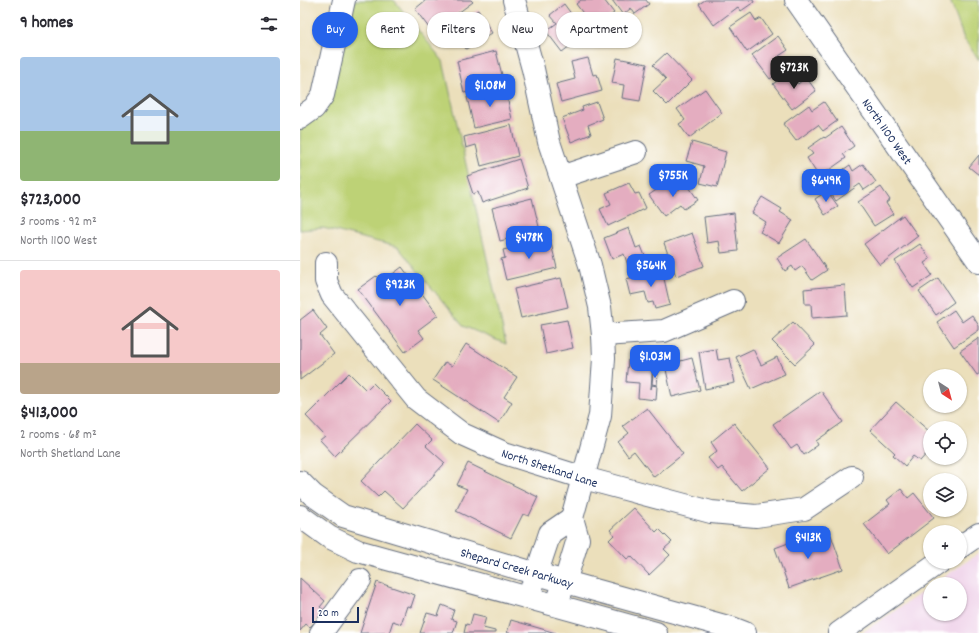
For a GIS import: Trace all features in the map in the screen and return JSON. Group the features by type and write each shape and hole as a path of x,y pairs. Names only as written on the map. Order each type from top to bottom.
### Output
{"street":[{"path":"300,118 314,108 323,95 344,0"},
{"path":"514,0 550,142 590,265 600,307 603,335 604,358 600,416 572,518 578,539 565,582 556,605"},
{"name":"North 1100 West","path":"796,0 979,262"},
{"path":"561,177 636,152"},
{"name":"North Shetland Lane","path":"326,263 326,281 332,295 416,399 462,434 497,450 584,478 711,512 756,516 804,509 852,477"},
{"path":"603,335 664,331 734,301"},
{"name":"Shepard Creek Parkway","path":"304,495 342,516 537,574 732,628 744,633"},
{"name":"Shepard Creek Parkway","path":"300,516 329,537 358,551 656,633"},
{"path":"529,597 550,533 572,518"},
{"path":"967,542 979,534"},
{"path":"839,633 929,569"},
{"path":"321,633 360,580"}],"shaded area":[{"path":"979,553 979,633 862,633 923,592 923,621 967,621 967,577 944,577 956,569 967,569 967,561"}],"green space":[{"path":"354,0 394,0 404,12 366,12 366,48 419,48 419,31 427,41 427,48 433,48 443,61 506,344 463,326 398,247 323,228 300,230 300,125 333,48 358,48 358,12 349,12"},
{"path":"950,0 979,0 979,60 964,39"}],"building":[{"path":"426,0 471,0 473,2 459,12 427,12 427,25 419,14 419,12 415,9"},
{"path":"581,0 604,0 613,12 582,12 576,4"},
{"path":"612,0 646,0 649,4 638,12 634,12 631,8 626,12 621,12"},
{"path":"705,0 753,0 754,2 741,11 738,7 714,25 699,4"},
{"path":"564,4 570,12 556,12 556,22 550,15"},
{"path":"751,13 756,21 761,18 772,34 747,52 730,27"},
{"path":"556,24 556,44 548,34 548,30"},
{"path":"778,36 788,50 779,56 787,67 770,79 752,55"},
{"path":"559,48 567,48 562,52"},
{"path":"496,51 504,83 464,93 457,61"},
{"path":"666,53 692,80 667,105 653,91 666,79 653,65"},
{"path":"588,58 593,75 597,74 602,91 561,102 556,84 575,79 571,62"},
{"path":"617,58 647,64 640,101 622,98 624,85 612,83"},
{"path":"789,72 798,84 806,77 816,91 792,109 773,84"},
{"path":"505,88 512,119 474,128 467,97"},
{"path":"705,89 722,113 689,138 679,124 685,120 677,109"},
{"path":"597,102 603,119 588,125 591,134 571,142 562,118 583,110 582,107"},
{"path":"824,102 837,121 823,131 818,125 796,141 783,124 809,105 812,110"},
{"path":"511,125 518,156 481,166 476,145 466,148 464,137"},
{"path":"841,127 854,146 843,154 846,158 819,177 807,158 813,154 808,148"},
{"path":"692,142 726,152 717,187 700,183 704,166 686,161"},
{"path":"979,155 979,175 969,167"},
{"path":"519,159 528,188 482,203 478,192 473,194 467,176"},
{"path":"863,164 876,182 864,190 860,184 836,201 824,183 850,165 853,171"},
{"path":"668,182 675,192 687,184 698,200 684,209 680,204 664,216 649,195"},
{"path":"629,183 635,194 639,193 646,208 608,226 600,209 611,204 606,193"},
{"path":"881,187 890,200 886,203 893,214 874,226 858,202"},
{"path":"827,191 838,206 825,215 815,199"},
{"path":"762,197 782,209 780,212 793,220 779,243 760,232 766,222 752,213"},
{"path":"532,198 540,231 500,241 492,208"},
{"path":"734,213 738,251 721,253 719,241 707,243 704,217"},
{"path":"903,215 918,236 880,265 864,244"},
{"path":"629,228 636,248 641,246 647,261 629,268 624,254 612,259 604,238"},
{"path":"692,233 704,266 676,276 664,243"},
{"path":"550,239 557,268 506,280 501,259 505,258 503,250"},
{"path":"806,239 827,270 812,280 802,266 795,271 792,266 785,271 777,258"},
{"path":"920,244 930,259 924,263 932,275 913,288 895,261"},
{"path":"402,267 438,315 418,330 424,338 405,352 358,289 376,276 382,282"},
{"path":"662,270 670,305 655,309 653,302 648,303 645,292 630,295 626,279"},
{"path":"561,278 568,307 521,318 514,289"},
{"path":"938,278 954,302 936,315 919,291"},
{"path":"845,285 847,315 812,318 811,304 805,304 804,289"},
{"path":"313,310 327,329 320,335 334,354 300,380 300,320"},
{"path":"954,310 962,322 972,315 979,326 979,330 954,347 937,322"},
{"path":"567,320 573,348 546,354 540,325"},
{"path":"793,322 815,345 795,364 772,341"},
{"path":"979,338 979,374 977,375 960,351"},
{"path":"466,344 517,377 504,397 512,402 499,423 433,380 445,362 452,366"},
{"path":"716,349 718,360 730,358 735,383 705,389 699,352"},
{"path":"753,349 761,365 777,357 785,374 751,389 736,357"},
{"path":"692,358 700,390 672,397 665,365"},
{"path":"628,360 653,361 651,389 652,385 657,386 656,400 638,398 639,383 626,382"},
{"path":"349,373 366,390 373,383 391,401 335,456 320,440 325,436 306,416"},
{"path":"653,373 658,373 657,385 652,384"},
{"path":"821,391 843,422 816,441 818,445 804,455 797,445 791,449 773,424"},
{"path":"896,402 923,426 923,458 920,461 913,456 905,466 893,455 895,453 870,430"},
{"path":"647,408 683,454 654,477 634,451 628,456 618,442 629,433 623,426"},
{"path":"734,423 770,468 742,491 722,467 718,470 708,458 717,451 711,442"},
{"path":"415,424 432,440 426,446 445,463 403,508 384,491 378,497 361,481"},
{"path":"468,463 538,497 529,516 523,514 511,538 456,511 467,489 457,485"},
{"path":"901,489 908,498 914,493 923,504 923,517 934,518 887,554 864,524 890,504 887,500"},
{"path":"634,508 656,532 659,529 672,542 664,549 670,555 649,575 631,556 627,559 609,540 614,535 610,530"},
{"path":"831,535 843,569 789,588 775,548 799,539 802,546"},
{"path":"300,578 325,601 320,607 325,611 310,627 306,624 300,631"},
{"path":"377,582 415,595 411,607 407,606 401,624 393,621 389,633 360,633"},
{"path":"442,605 454,610 451,619 457,621 453,633 420,633 427,613 438,616"},
{"path":"473,614 486,617 483,628 495,631 495,633 464,633 466,624 470,625"},
{"path":"511,620 556,633 507,633"}]}
